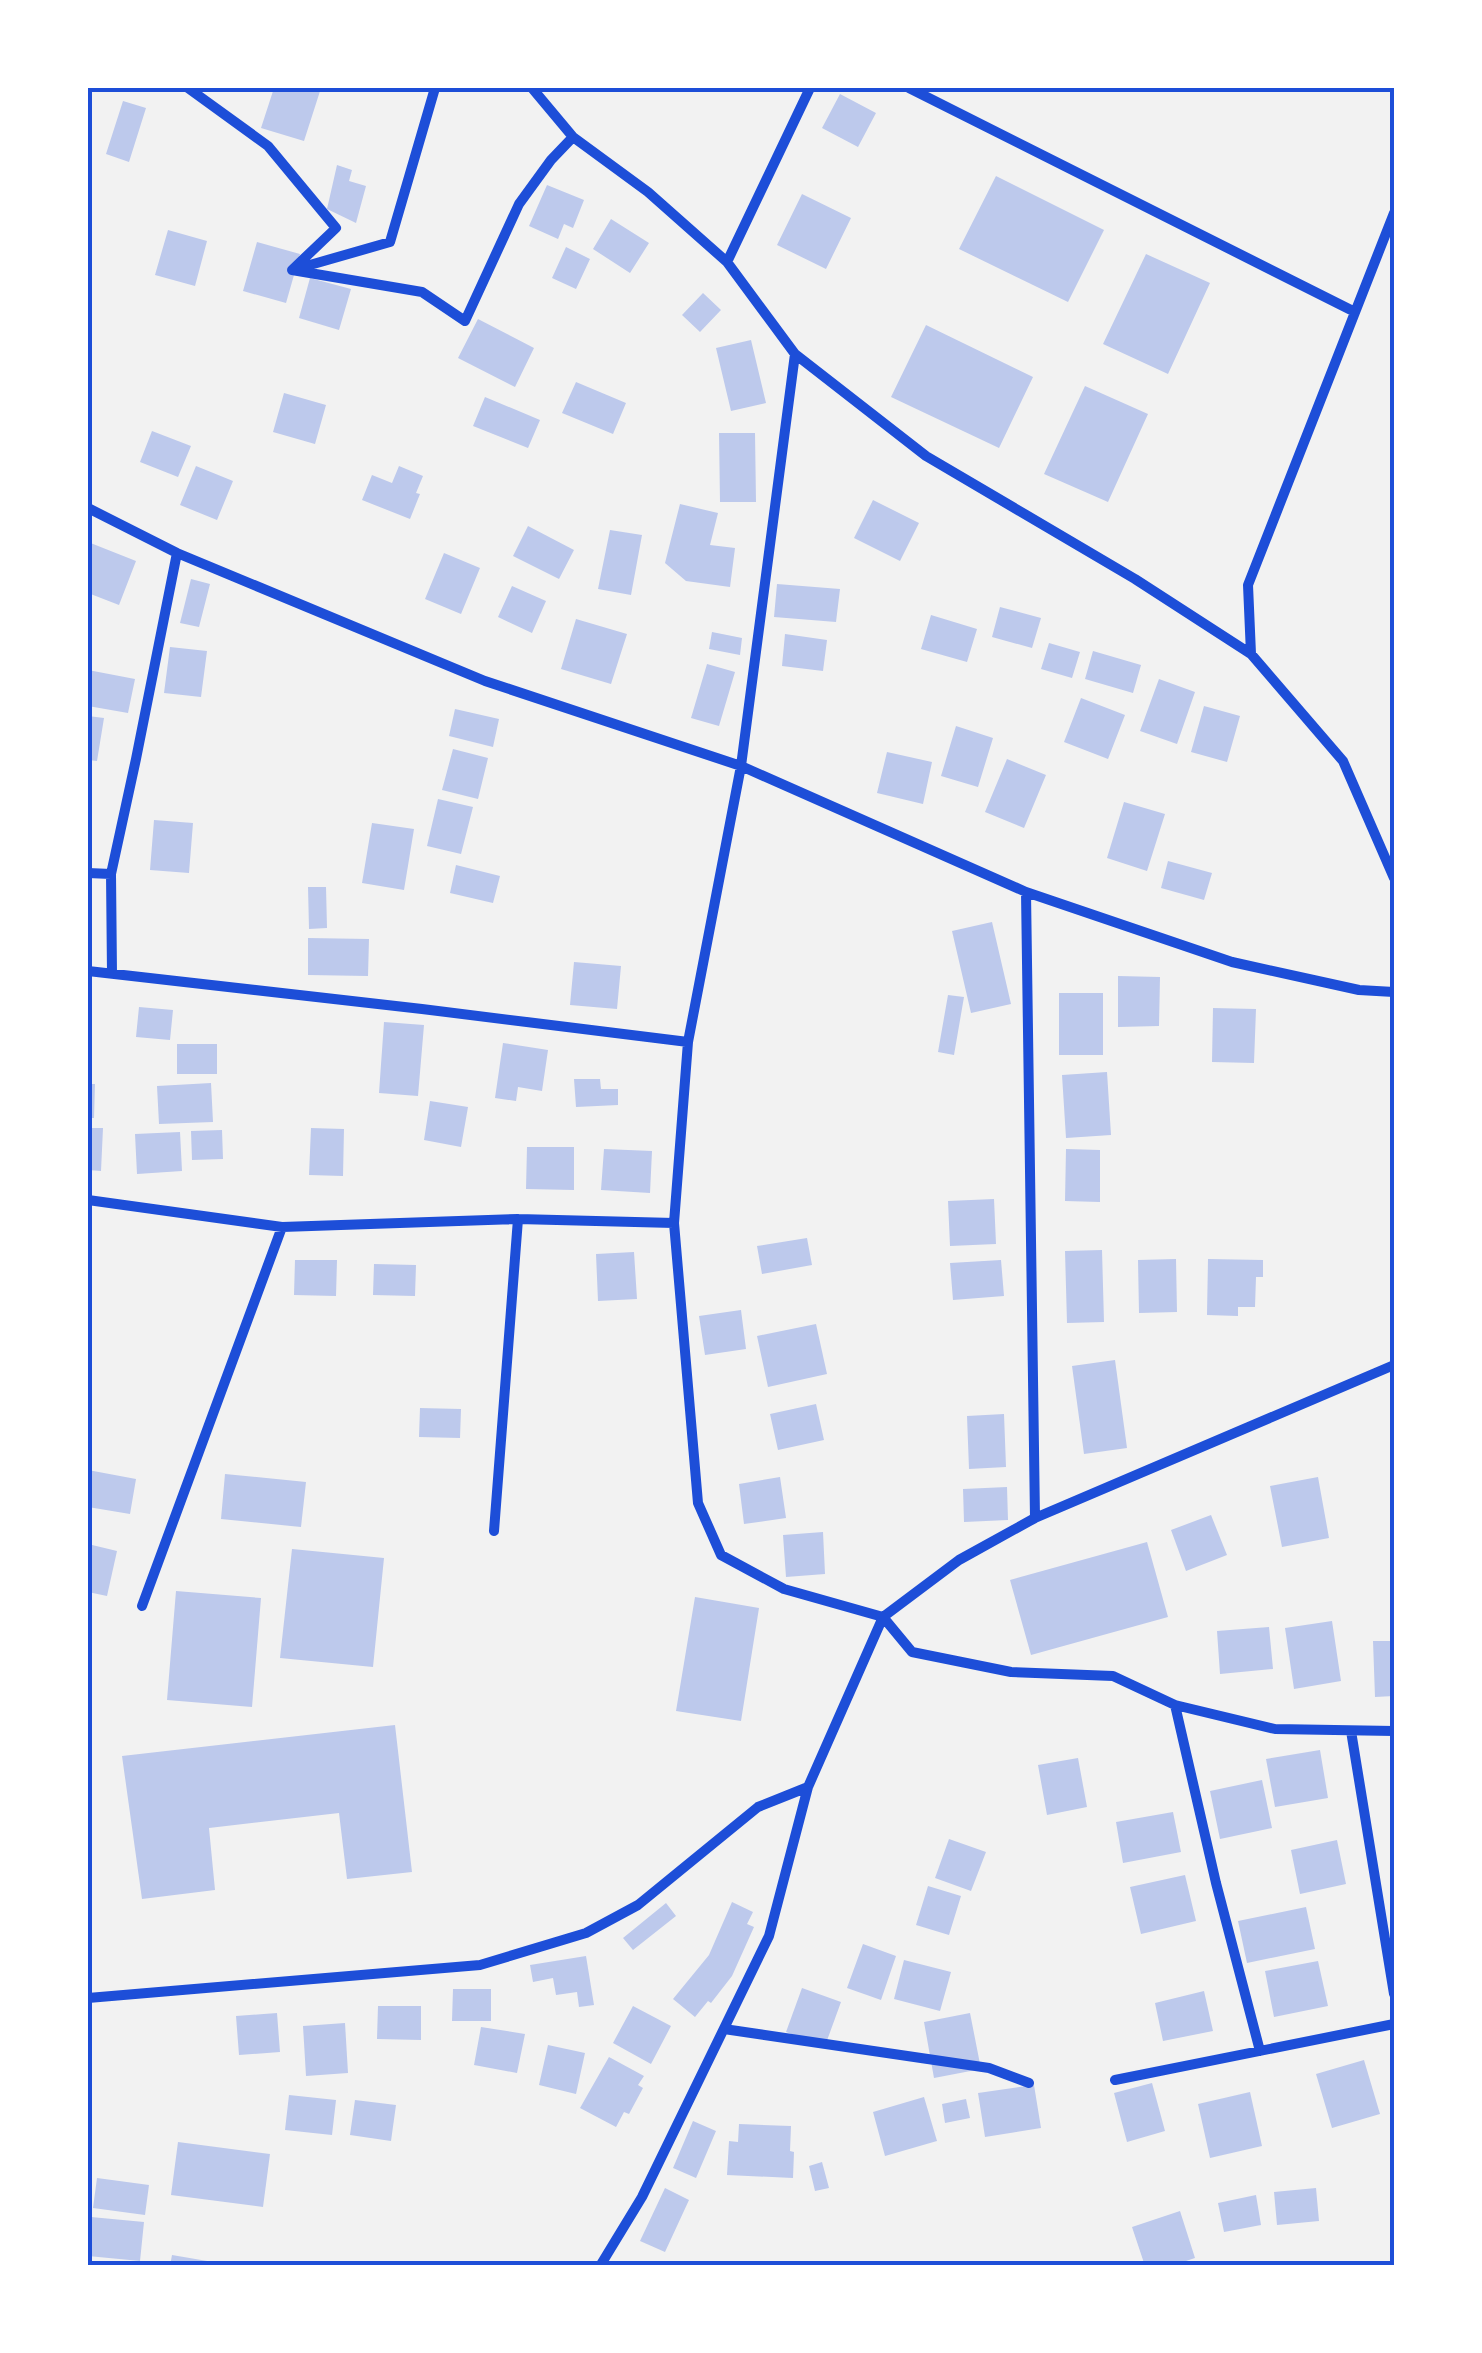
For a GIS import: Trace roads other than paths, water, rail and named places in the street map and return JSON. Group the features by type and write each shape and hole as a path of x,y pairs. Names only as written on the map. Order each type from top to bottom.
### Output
{"street":[{"path":"188,88 268,146 336,228 292,270"},
{"path":"292,270 390,242 435,88"},
{"path":"532,88 572,138 648,192 727,262 796,354 926,456 1251,654 1343,761 1394,878"},
{"path":"727,262 810,88"},
{"path":"910,88 1355,312"},
{"path":"292,270 422,292 466,321 519,204 572,138"},
{"path":"1251,654 1248,586 1394,213"},
{"path":"796,354 741,766 688,1042 674,1223 698,1503 721,1554 784,1590 884,1617 912,1652 1011,1672 1113,1676 1175,1705 1275,1729 1394,1731"},
{"path":"88,508 176,553 485,681 741,766 1026,892 1232,962 1359,990 1394,992"},
{"path":"112,974 110,874 176,553"},
{"path":"88,873 110,874"},
{"path":"1026,892 1035,1518"},
{"path":"88,972 688,1042"},
{"path":"88,1200 282,1227 518,1219 674,1223"},
{"path":"494,1531 518,1219"},
{"path":"142,1606 282,1227"},
{"path":"600,2266 642,2197 769,1936 808,1787 884,1617 959,1560 1035,1518 1394,1366"},
{"path":"1175,1705 1260,2051"},
{"path":"1351,1730 1394,1994"},
{"path":"88,1998 480,1966 586,1933 638,1906 758,1808 808,1787"},
{"path":"1114,2080 1394,2024"},
{"path":"724,2029 988,2068 1029,2083"}]}
